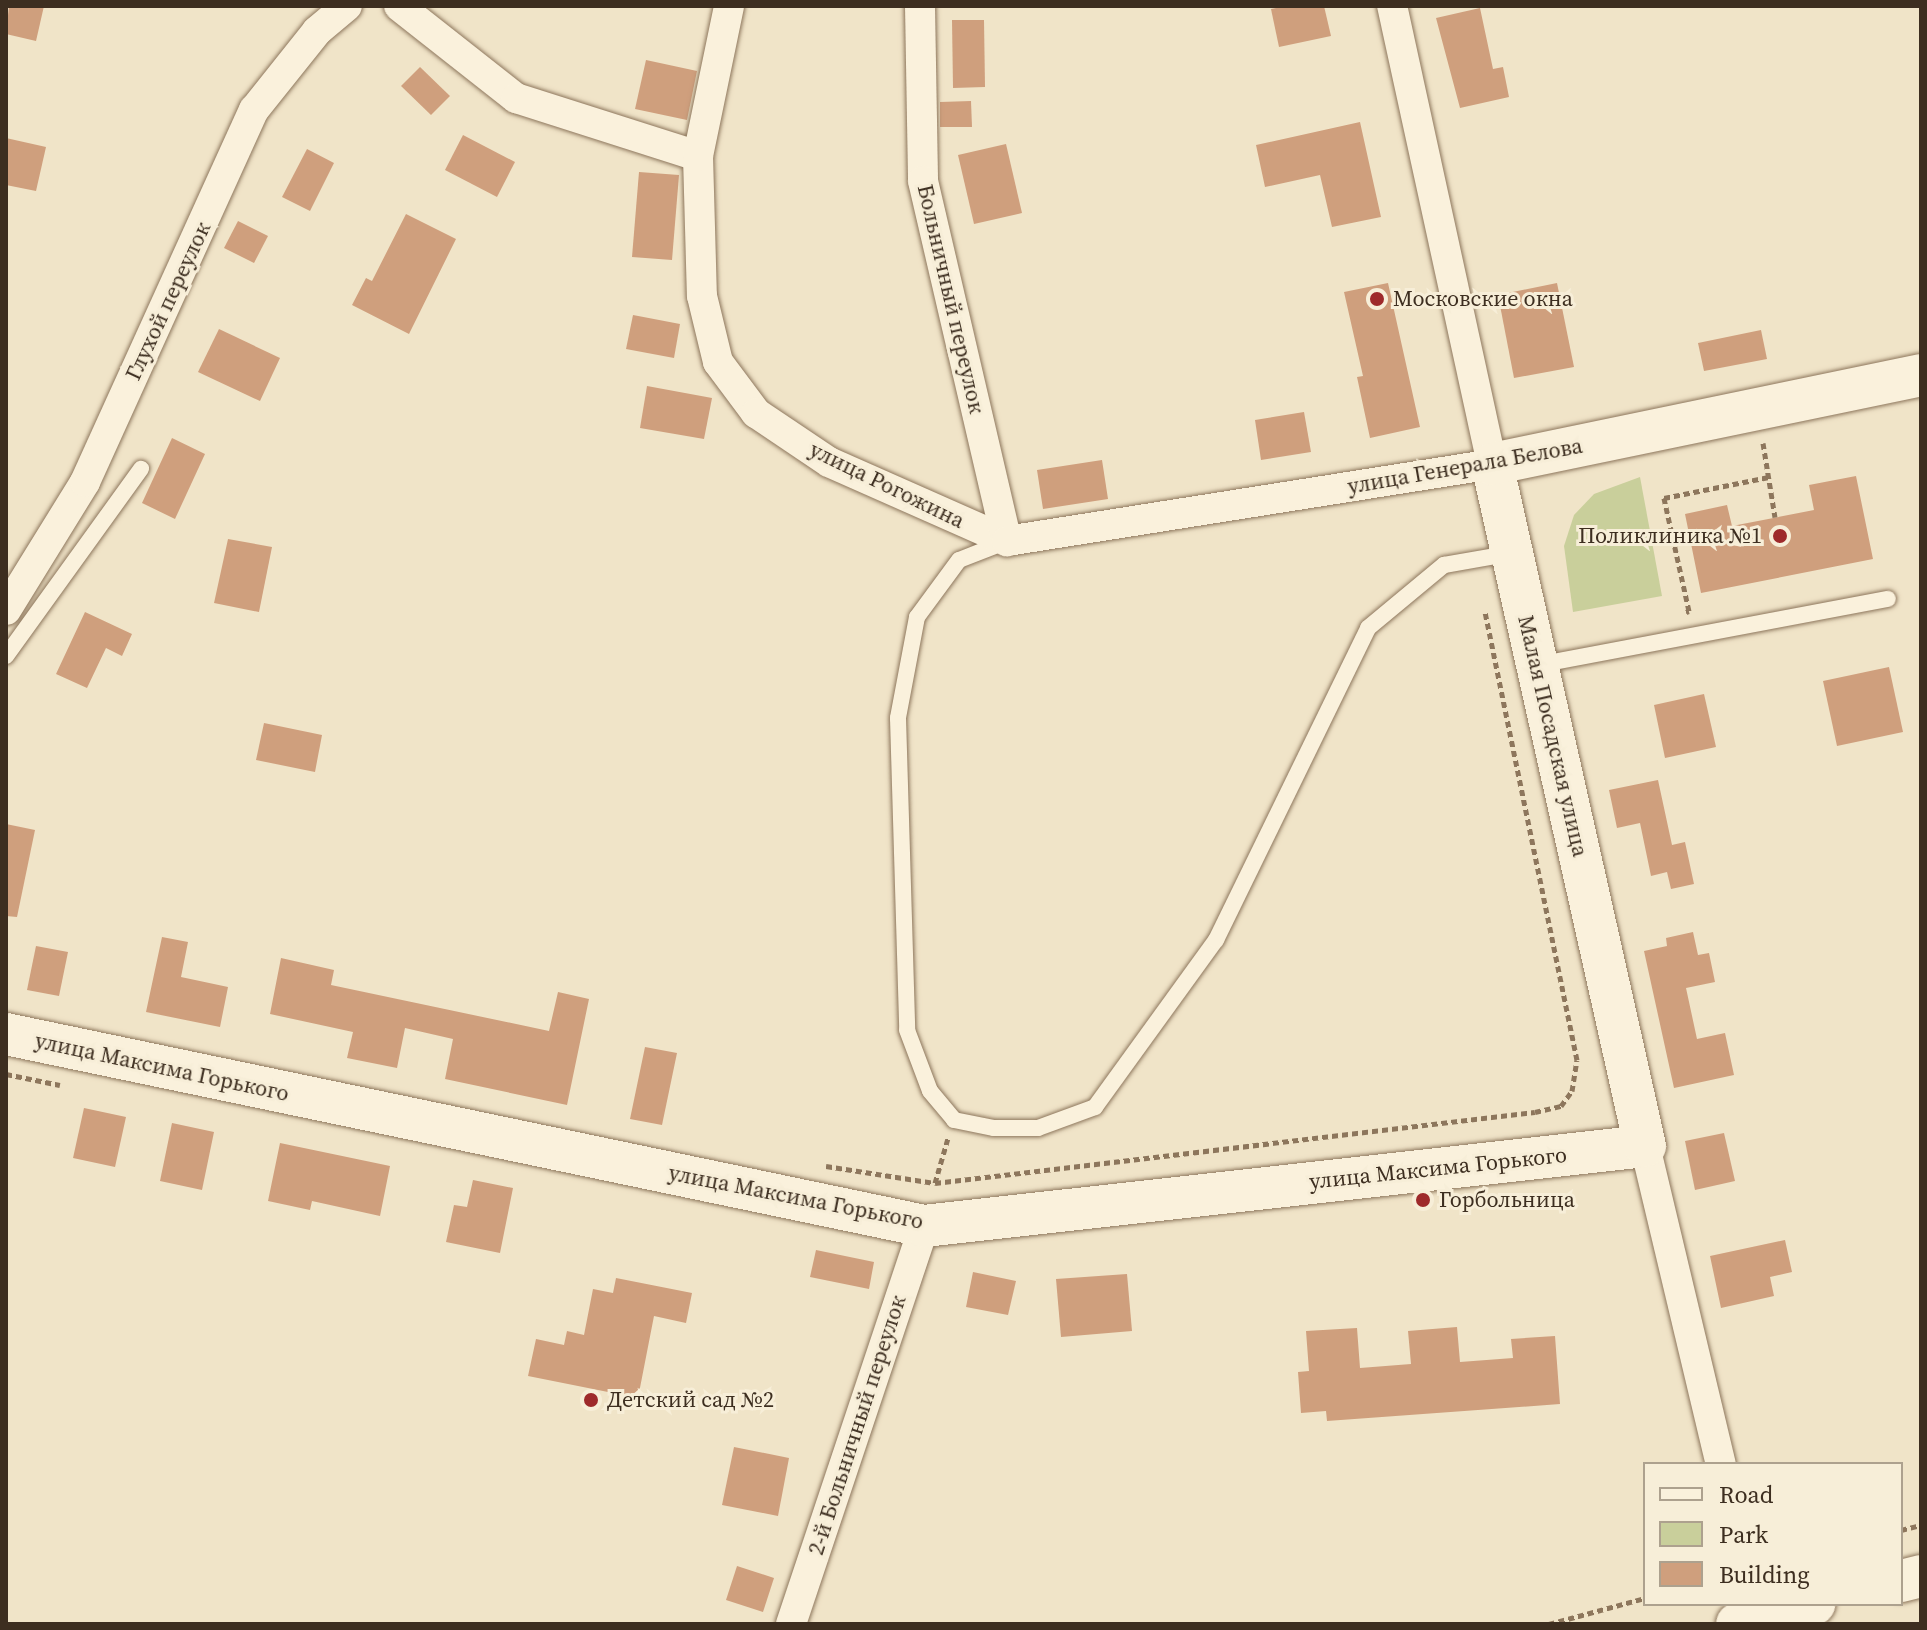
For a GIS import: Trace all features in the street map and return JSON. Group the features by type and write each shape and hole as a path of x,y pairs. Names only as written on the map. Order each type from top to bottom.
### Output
{"main road":[{"name":"улица Генерала Белова","path":"1492,464 1921,375"},
{"name":"Малая Посадская улица","path":"1492,464 1493,556 1645,1146"},
{"name":"улица Максима Горького","path":"6,1034 924,1226 1645,1146"},
{"path":"1752,1618 1805,1606"}],"street":[{"name":"Глухой переулок","path":"6,610 85,482 254,110 317,31 347,6"},
{"path":"399,6 516,98 698,156"},
{"name":"улица Рогожина","path":"729,6 698,156 702,296 718,362 756,413 829,462 1007,541"},
{"name":"Больничный переулок","path":"920,6 923,181 1007,541"},
{"name":"Малая Посадская улица","path":"1392,6 1492,464"},
{"name":"улица Генерала Белова","path":"1007,541 1492,464"},
{"name":"Малая Посадская улица","path":"1645,1146 1721,1462"},
{"name":"2-й Больничный переулок","path":"791,1624 924,1226"}],"lane":[{"path":"6,656 141,469"},
{"path":"1007,541 959,560 917,617 898,718 907,1030 930,1091 954,1120 994,1128 1038,1128 1095,1107 1216,940 1368,628 1444,565 1493,556"},
{"path":"1520,653 1888,599"}],"path":[{"path":"1675,614 1689,611 1664,498 1769,477"},
{"path":"822,1165 935,1183 1519,1114 1561,1106 1572,1091 1577,1060 1520,653 1493,556"},
{"path":"6,1074 68,1087"},
{"path":"935,1183 936,1171 954,1120"},
{"path":"1549,1624 1643,1599"}],"green space":[{"path":"1640,477 1662,596 1573,612 1564,546 1574,515 1594,494"}],"building":[{"path":"9,6 44,6 36,41 6,34"},
{"path":"1324,6 1331,36 1279,47 1271,9"},
{"path":"1480,8 1493,69 1503,67 1509,97 1460,108 1436,18"},
{"path":"952,20 984,20 985,87 953,88"},
{"path":"646,60 697,71 687,120 635,109"},
{"path":"420,67 450,96 431,115 401,86"},
{"path":"971,101 972,127 940,127 940,102"},
{"path":"1360,122 1381,217 1332,227 1320,175 1265,187 1256,145"},
{"path":"463,135 515,162 497,197 445,170"},
{"path":"6,138 46,147 36,191 6,185"},
{"path":"1006,144 1022,213 974,224 958,155"},
{"path":"307,149 334,163 310,211 282,197"},
{"path":"639,172 679,175 672,260 632,257"},
{"path":"406,214 456,239 409,334 352,305 366,278 372,281"},
{"path":"238,221 268,236 254,263 224,248"},
{"path":"1388,283 1420,427 1370,438 1357,377 1363,376 1344,292"},
{"path":"1557,283 1574,367 1514,378 1498,295"},
{"path":"633,315 680,324 674,358 626,349"},
{"path":"219,329 280,358 260,401 198,372"},
{"path":"1761,330 1767,359 1704,371 1698,343"},
{"path":"647,386 712,398 704,439 640,428"},
{"path":"1304,412 1311,452 1261,460 1255,420"},
{"path":"172,438 205,454 175,519 142,503"},
{"path":"1102,460 1108,499 1043,509 1037,470"},
{"path":"1856,476 1873,559 1701,593 1685,514 1727,505 1732,526 1814,510 1809,485"},
{"path":"228,539 272,547 259,612 214,603"},
{"path":"85,612 132,634 122,656 106,648 87,688 56,674"},
{"path":"1889,667 1903,732 1837,746 1823,681"},
{"path":"1704,694 1716,747 1665,758 1654,705"},
{"path":"264,723 322,735 315,772 256,760"},
{"path":"1658,780 1672,845 1685,842 1694,884 1671,889 1667,872 1651,876 1640,823 1617,828 1609,790"},
{"path":"6,824 35,830 17,917 6,916"},
{"path":"1693,932 1698,955 1709,953 1715,982 1686,988 1697,1039 1725,1033 1734,1075 1674,1088 1644,951 1667,946 1666,938"},
{"path":"162,937 188,942 181,977 228,987 220,1027 146,1012"},
{"path":"36,946 68,952 59,996 27,990"},
{"path":"281,958 334,970 331,985 549,1031 558,992 589,999 567,1105 445,1079 453,1039 405,1028 397,1068 347,1058 353,1032 270,1014"},
{"path":"645,1047 677,1053 662,1125 630,1119"},
{"path":"84,1108 126,1117 115,1167 73,1158"},
{"path":"172,1123 214,1132 202,1190 160,1181"},
{"path":"1724,1133 1735,1181 1695,1190 1685,1141"},
{"path":"280,1143 390,1166 380,1216 312,1201 310,1210 268,1201"},
{"path":"473,1180 513,1188 500,1253 446,1242 454,1205 467,1207"},
{"path":"1785,1240 1792,1272 1770,1277 1774,1296 1721,1308 1710,1256"},
{"path":"816,1250 874,1262 869,1289 810,1277"},
{"path":"973,1272 1016,1281 1008,1315 966,1307"},
{"path":"1127,1274 1132,1331 1061,1337 1056,1279"},
{"path":"616,1278 692,1293 686,1323 654,1316 638,1398 528,1376 536,1339 564,1345 567,1331 584,1335 593,1289 613,1293"},
{"path":"1457,1327 1460,1362 1513,1358 1511,1339 1555,1336 1560,1404 1327,1421 1326,1411 1301,1413 1298,1372 1309,1371 1306,1331 1357,1328 1360,1368 1411,1364 1408,1331"},
{"path":"734,1447 789,1458 778,1516 722,1505"},
{"path":"737,1566 774,1578 763,1612 726,1600"}],"place":[{"name":"Московские окна","path":"1377,299"},
{"name":"Поликлиника №1","path":"1780,536"},
{"name":"Горбольница","path":"1423,1200"},
{"name":"Детский сад №2","path":"591,1400"}]}
